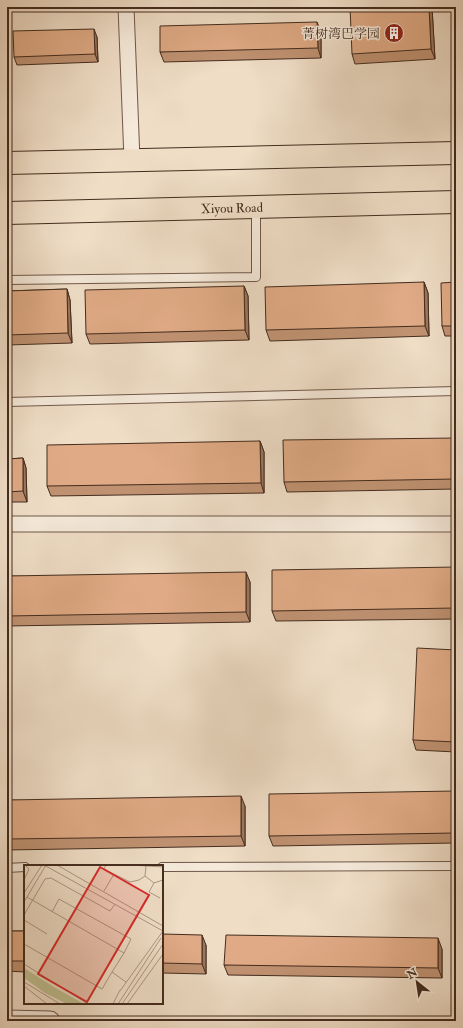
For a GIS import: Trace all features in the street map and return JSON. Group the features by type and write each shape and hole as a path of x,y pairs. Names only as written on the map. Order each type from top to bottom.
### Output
{"main road":[{"path":"7,163 456,153"},
{"name":"Xiyou Road","path":"7,213 456,202"}],"street":[{"path":"126,7 132,160"},
{"path":"7,524 456,524"},
{"path":"7,1020 50,1021"}],"lane":[{"path":"7,280 256,277 256,207"},
{"path":"7,402 456,391"},
{"path":"163,867 456,866"},
{"path":"7,868 24,868"}],"building":[{"name":"菁树湾巴学园","path":"350,7 429,7 431,49 352,54"},
{"path":"317,22 318,48 160,52 160,26"},
{"path":"94,29 95,54 14,57 13,31"},
{"path":"424,282 425,326 266,330 265,287"},
{"path":"456,282 456,326 442,326 441,283"},
{"path":"244,286 245,330 86,334 85,290"},
{"path":"67,289 68,333 7,335 7,291"},
{"path":"456,438 456,479 284,482 283,440"},
{"path":"260,441 261,483 47,486 47,445"},
{"path":"23,458 23,491 7,492 7,459"},
{"path":"456,567 456,608 272,611 272,570"},
{"path":"246,572 246,612 7,616 7,576"},
{"path":"417,648 456,650 456,742 413,740"},
{"path":"456,791 456,833 269,836 269,794"},
{"path":"241,796 241,836 7,839 7,800"},
{"path":"7,931 24,931 24,961 7,961"},
{"path":"163,934 202,935 202,964 163,963"},
{"path":"226,935 438,938 438,968 224,965"}],"place":[{"name":"菁树湾巴学园","path":"394,33"}]}
